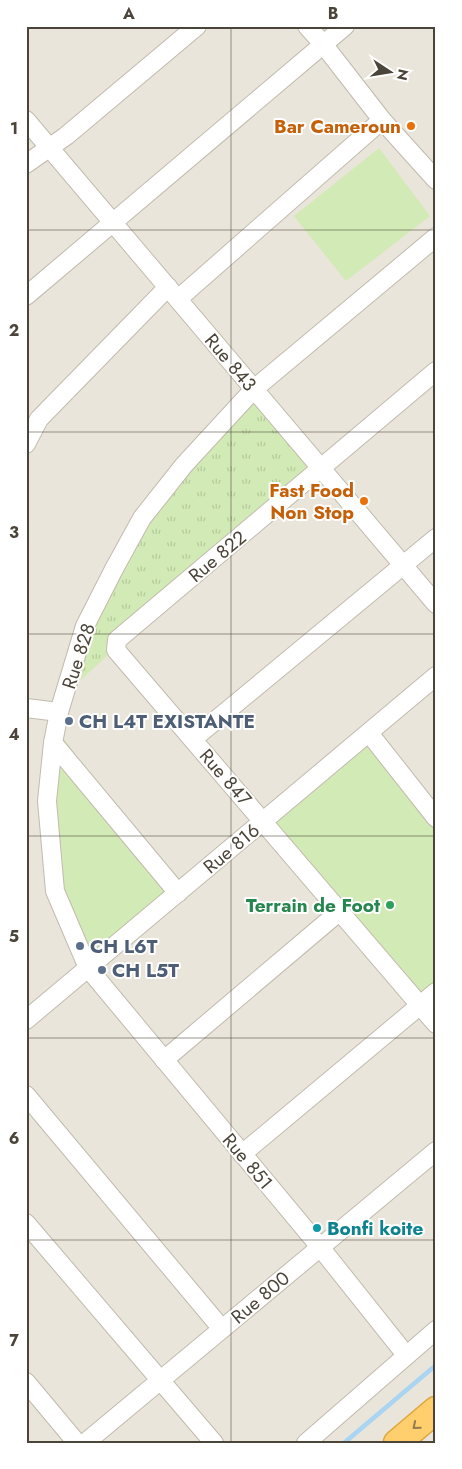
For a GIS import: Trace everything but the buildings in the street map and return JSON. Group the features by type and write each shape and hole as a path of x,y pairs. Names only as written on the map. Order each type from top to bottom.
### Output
{"highway":[{"path":"397,1443 436,1410"}],"street":[{"path":"26,164 66,136 196,26"},
{"path":"307,26 382,120 436,180"},
{"path":"26,296 345,26"},
{"name":"Rue 843","path":"26,120 436,604"},
{"path":"26,444 39,419 173,293 382,120"},
{"name":"Rue 828","path":"88,968 55,891 47,801 53,743 59,712 86,626 114,568 142,518 184,465 254,389 436,236"},
{"name":"Rue 822","path":"115,645 117,640 436,371"},
{"path":"193,739 436,538"},
{"name":"Rue 847","path":"115,645 116,650 436,1024"},
{"name":"Rue 816","path":"26,1020 436,676"},
{"path":"26,708 59,712"},
{"path":"369,732 436,818"},
{"path":"53,743 178,893"},
{"path":"164,1060 340,911"},
{"name":"Rue 851","path":"88,968 320,1247 406,1356"},
{"path":"242,1154 436,992"},
{"path":"26,1095 222,1329"},
{"name":"Rue 800","path":"85,1443 436,1151"},
{"path":"26,1222 214,1443"},
{"path":"306,1443 436,1330"},
{"path":"26,1382 76,1443"}],"shaded area":[{"path":"26,26 436,26 436,1443 26,1443"}],"green space":[{"path":"379,148 430,216 346,281 294,216"},
{"path":"254,389 323,478 124,640 81,680 86,644 124,561 184,465"},
{"path":"58,730 175,896 92,967 59,889 52,795"},
{"name":"Terrain de Foot","path":"368,739 436,826 436,984 422,996 274,824"}],"waterway":[{"path":"344,1443 436,1365"}],"place":[{"name":"Bar Cameroun","path":"411,126"},
{"name":"Fast Food Non Stop","path":"364,501"},
{"name":"CH L4T EXISTANTE","path":"69,721"},
{"name":"Terrain de Foot","path":"390,905"},
{"name":"CH L6T","path":"80,946"},
{"name":"CH L5T","path":"102,970"},
{"name":"Bonfi koite","path":"317,1228"}]}
